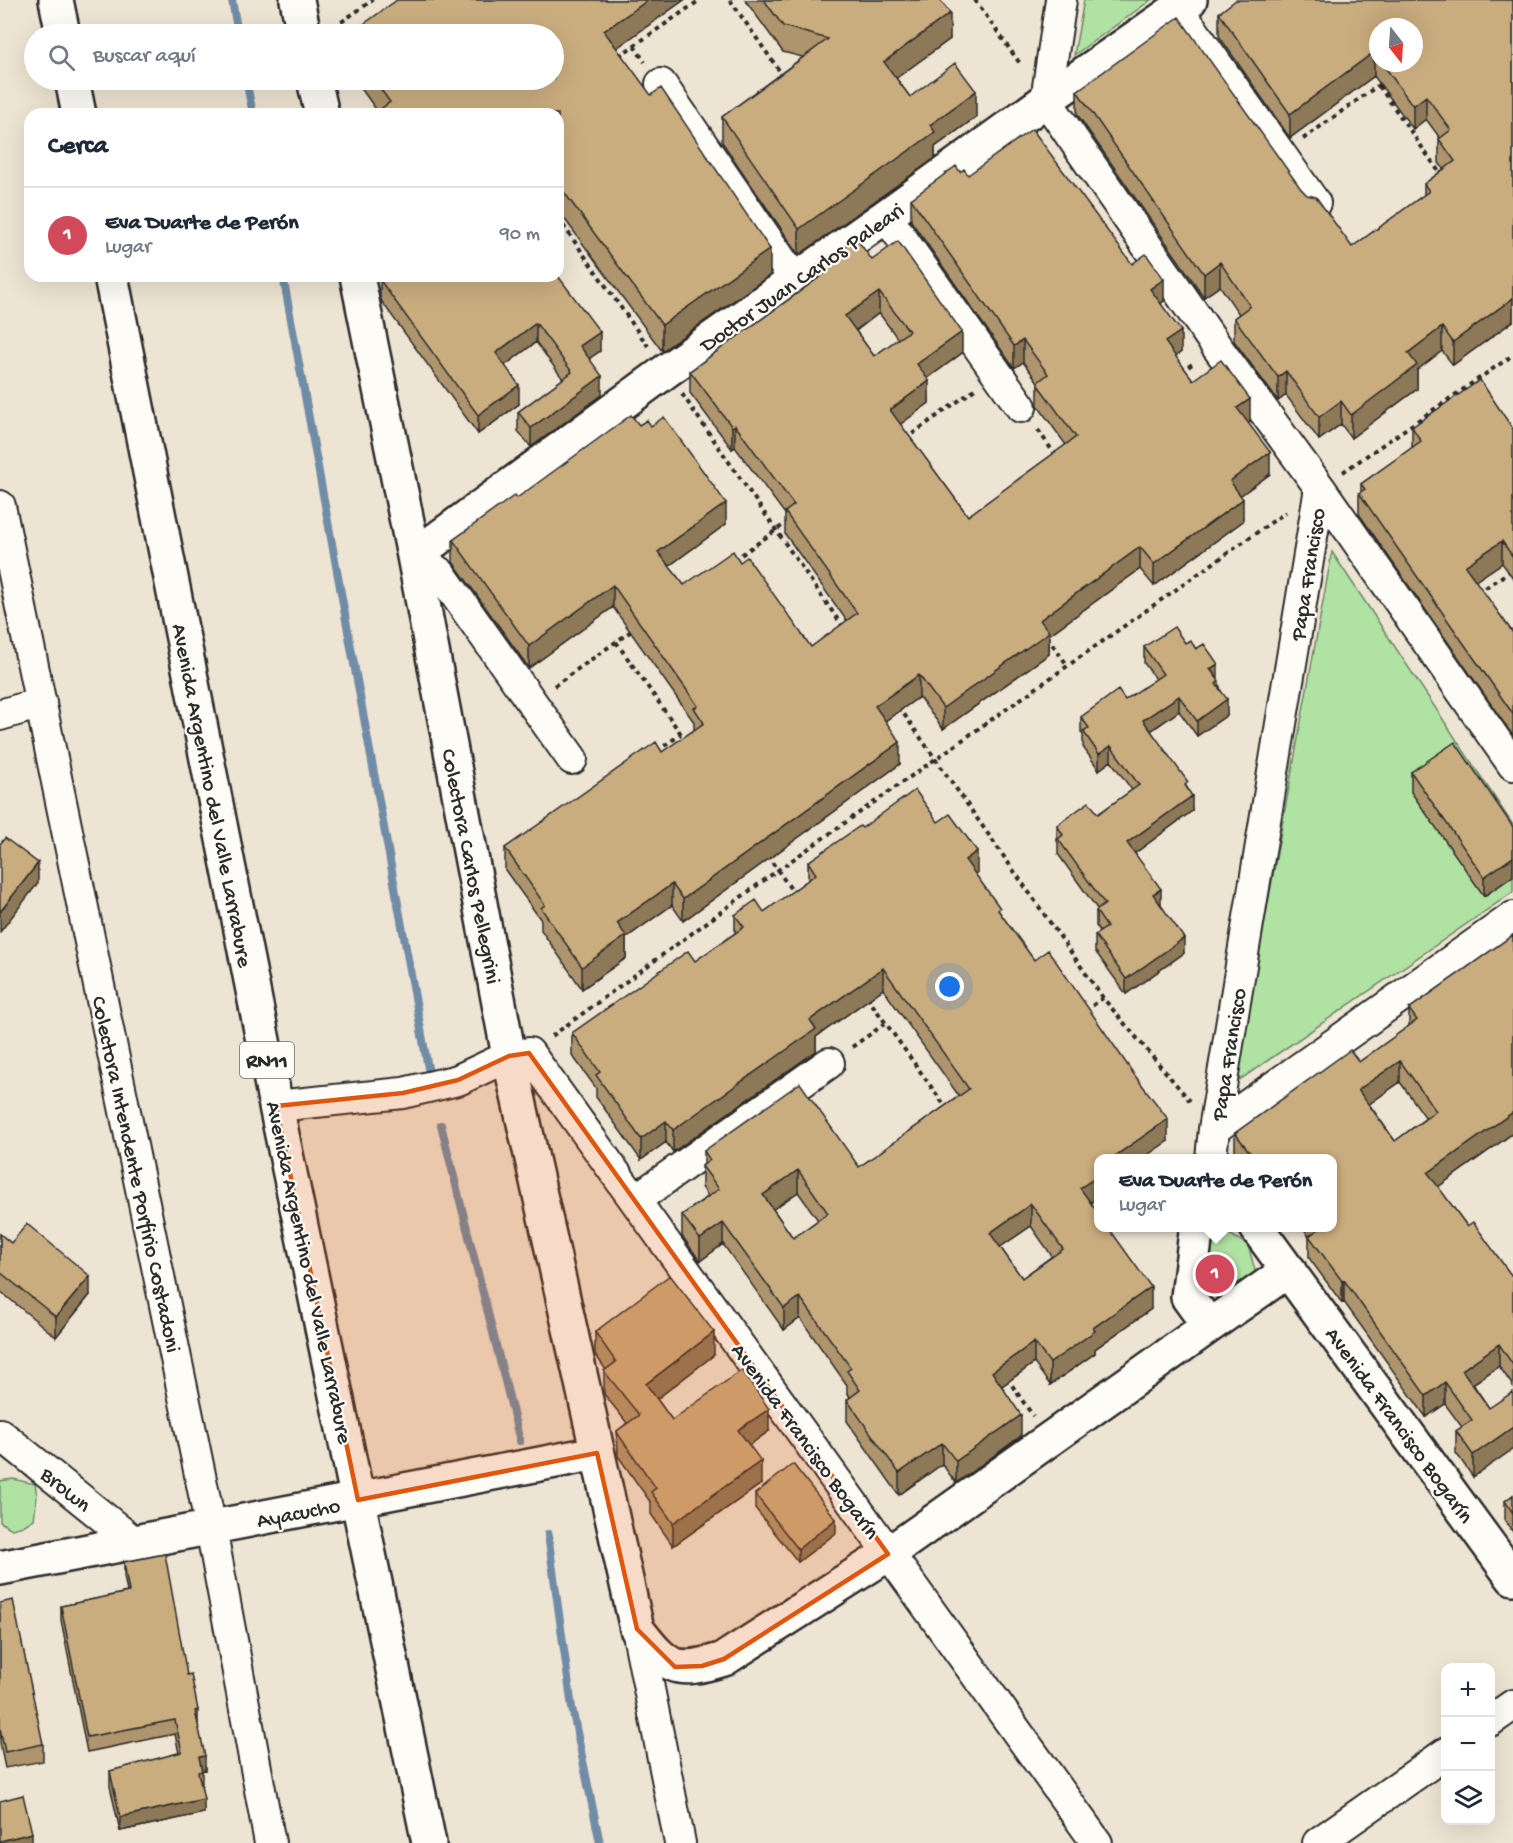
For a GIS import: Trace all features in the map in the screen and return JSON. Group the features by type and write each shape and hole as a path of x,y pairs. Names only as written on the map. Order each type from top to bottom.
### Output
{"main road":[{"path":"56,0 61,24"},
{"path":"297,0 313,24"},
{"name":"Doctor Juan Carlos Paleari","path":"414,556 666,371 1184,4"},
{"path":"74,90 78,108"},
{"path":"316,90 321,108"},
{"name":"Avenida Argentino del Valle Larrabure","path":"112,282 276,1106 429,1843"},
{"name":"Colectora Carlos Pellegrini","path":"358,282 519,1054 597,1453 637,1629"},
{"path":"1199,1232 1188,1297 1209,1326"},
{"name":"Avenida Francisco Bogarín","path":"1261,1232 1513,1578"},
{"name":"Avenida Francisco Bogarín","path":"888,1554 1289,1270"},
{"name":"Ayacucho","path":"0,1568 597,1453"},
{"path":"637,1629 656,1653 675,1667 702,1666 724,1659 888,1554"}],"street":[{"path":"1046,100 1060,0"},
{"path":"1184,4 1280,154 1315,204"},
{"path":"661,84 795,280"},
{"name":"Papa Francisco","path":"1046,100 1217,347 1320,488 1212,1144"},
{"path":"886,216 1021,406"},
{"path":"1320,488 1513,765"},
{"name":"Colectora Intendente Porfirio Costadoni","path":"0,506 211,1528 270,1843"},
{"path":"414,556 440,573 572,759"},
{"path":"0,715 41,703"},
{"path":"1212,1144 1513,917"},
{"path":"276,1106 403,1093 458,1080 519,1054"},
{"name":"Avenida Francisco Bogarín","path":"519,1054 635,1200 888,1554"},
{"path":"635,1200 830,1063"},
{"name":"Brown","path":"0,1434 134,1542"},
{"path":"888,1554 1097,1843"},
{"path":"637,1629 680,1843"},
{"path":"1495,1718 1513,1705"},
{"path":"1318,1843 1441,1757"}],"path":[{"path":"332,24 373,0"},
{"path":"614,59 700,0"},
{"path":"730,0 787,82"},
{"path":"975,0 1046,100"},
{"path":"1280,154 1387,80"},
{"path":"1379,86 1449,185"},
{"path":"564,226 849,635"},
{"path":"519,1054 1320,488 1513,355"},
{"path":"897,444 998,374"},
{"path":"1021,406 1058,459"},
{"path":"906,438 913,447"},
{"path":"729,563 794,517"},
{"path":"1476,595 1513,569"},
{"path":"836,616 845,609"},
{"path":"1041,628 1068,666"},
{"path":"532,702 635,629"},
{"path":"616,642 688,743"},
{"path":"896,702 1103,998 1212,1144"},
{"path":"653,754 681,734"},
{"path":"764,851 798,899"},
{"path":"866,994 946,1108 956,1102"},
{"path":"1083,1012 1103,998"},
{"path":"830,1063 886,1023"},
{"path":"1002,1371 1050,1438"}],"highlighted area":[{"path":"529,1053 888,1554 724,1659 702,1666 675,1667 637,1629 597,1453 358,1500 276,1106 403,1093 458,1080 509,1056"}],"green space":[{"path":"1084,0 1151,0 1074,55"},
{"path":"1332,552 1513,825 1513,892 1235,1083"},
{"path":"1226,1232 1248,1245 1256,1274 1234,1295 1215,1297 1203,1279 1209,1240"},
{"path":"13,1479 35,1484 37,1496 34,1519 23,1526 12,1529 0,1522 0,1481"}],"building":[{"path":"397,0 648,0 604,31 651,95 661,88 770,249 662,325 564,192 564,108 382,108 390,102 381,90 564,90 564,24 364,24"},
{"path":"764,0 940,0 950,13 884,62 910,97 955,63 976,91 930,125 935,132 799,229 722,117 828,39 783,26"},
{"path":"1236,0 1513,0 1513,298 1453,342 1442,327 1408,353 1417,365 1351,415 1341,401 1319,417 1286,371 1278,377 1234,318 1250,306 1220,262 1204,274 1077,91 1179,17 1301,189 1307,195 1316,197 1352,247 1429,191 1424,184 1455,161 1439,139 1451,130 1426,96 1413,106 1388,72 1423,72 1423,18 1369,18 1369,56 1290,114 1219,13"},
{"path":"1032,129 1132,264 1146,254 1164,279 1150,289 1181,331 1165,342 1193,380 1221,360 1250,399 1237,408 1270,452 1230,481 1243,499 1154,564 1140,547 1040,620 1049,632 943,708 919,675 875,706 900,742 683,899 672,884 617,923 626,936 582,967 541,908 545,905 505,848 656,742 662,752 704,723 694,708 698,706 613,585 529,646 453,540 515,495 517,498 631,415 639,425 647,420 651,426 664,417 726,503 658,552 684,585 733,551 740,562 747,557 811,647 857,613 785,512 794,505 735,425 732,427 690,371 824,274 818,265 856,238 872,260 898,241 962,332 917,364 929,381 890,410 968,516 1076,437 1038,385 1038,382 1048,374 1023,340 1014,346 911,199 956,166 960,172 964,169 968,175","holes":["879,292 909,331 874,356 845,316"]},
{"path":"562,282 600,332 580,346 602,376 531,428 518,412 572,372 536,323 496,353 519,385 478,415 382,283"},
{"path":"1480,380 1513,429 1513,557 1502,541 1465,566 1513,633 1513,714 1359,493 1365,489 1361,484 1421,441 1412,427"},
{"path":"1174,627 1185,643 1190,640 1196,649 1204,644 1218,664 1210,669 1219,681 1216,684 1227,699 1197,721 1179,696 1143,720 1188,782 1185,785 1192,796 1127,843 1161,889 1153,894 1184,938 1126,979 1095,935 1107,927 1096,911 1105,904 1058,839 1063,835 1057,825 1089,802 1098,814 1139,785 1111,746 1099,754 1083,731 1089,728 1081,717 1118,690 1125,700 1163,674 1144,647"},
{"path":"1455,742 1513,827 1513,857 1484,877 1411,772"},
{"path":"915,790 938,822 950,814 977,851 965,860 1000,908 998,910 1034,960 1048,950 1133,1073 1168,1119 1118,1154 1094,1154 1094,1179 1080,1188 1094,1207 1094,1232 1112,1232 1151,1287 1093,1328 1095,1331 1050,1363 1034,1342 992,1372 1021,1415 956,1461 942,1443 899,1473 847,1400 860,1390 847,1371 851,1368 800,1297 784,1308 723,1223 700,1239 682,1215 719,1189 702,1166 710,1160 704,1151 800,1083 859,1167 969,1089 883,968 810,1020 816,1029 673,1130 666,1121 641,1139 596,1075 600,1072 572,1033 688,951 695,961 744,927 735,915 756,900 764,912 816,874 808,862 860,826 862,828","holes":["798,1170 828,1213 793,1238 763,1195","1031,1204 1063,1249 1022,1278 990,1233"]},
{"path":"5,838 38,863 0,912 0,844"},
{"path":"1513,935 1513,1112 1428,1173 1467,1226 1473,1222 1511,1275 1513,1274 1513,1365 1499,1344 1462,1370 1489,1408 1513,1392 1513,1427 1473,1455 1456,1431 1472,1420 1445,1382 1426,1396 1344,1280 1342,1281 1309,1236 1315,1232 1337,1232 1337,1154 1251,1154 1235,1133 1350,1050 1359,1062 1417,1020 1409,1009","holes":["1400,1061 1436,1111 1395,1141 1358,1090"]},
{"path":"27,1224 90,1276 56,1317 0,1272 0,1234 11,1243"},
{"path":"670,1275 714,1332 646,1384 672,1420 742,1370 769,1409 738,1430 761,1461 673,1523 651,1492 656,1488 618,1434 617,1431 639,1415 604,1371 616,1362 595,1332"},
{"path":"793,1464 836,1519 798,1549 755,1494"},
{"path":"1513,1495 1513,1513 1505,1501"},
{"path":"165,1554 187,1675 191,1674 198,1710 195,1711 205,1756 199,1757 202,1771 198,1772 204,1799 120,1817 110,1771 182,1752 175,1720 87,1737 61,1606 129,1592 124,1562"},
{"path":"13,1600 43,1744 5,1752 0,1728 0,1603"},
{"path":"23,1795 32,1833 0,1841 0,1801"}],"waterway":[{"path":"232,0 236,24"},
{"path":"248,90 252,108"},
{"path":"284,282 428,1068"},
{"path":"441,1125 520,1441"},
{"path":"548,1534 572,1708 600,1843"}],"place":[{"name":"Eva Duarte de Perón","path":"1215,1274"}]}
